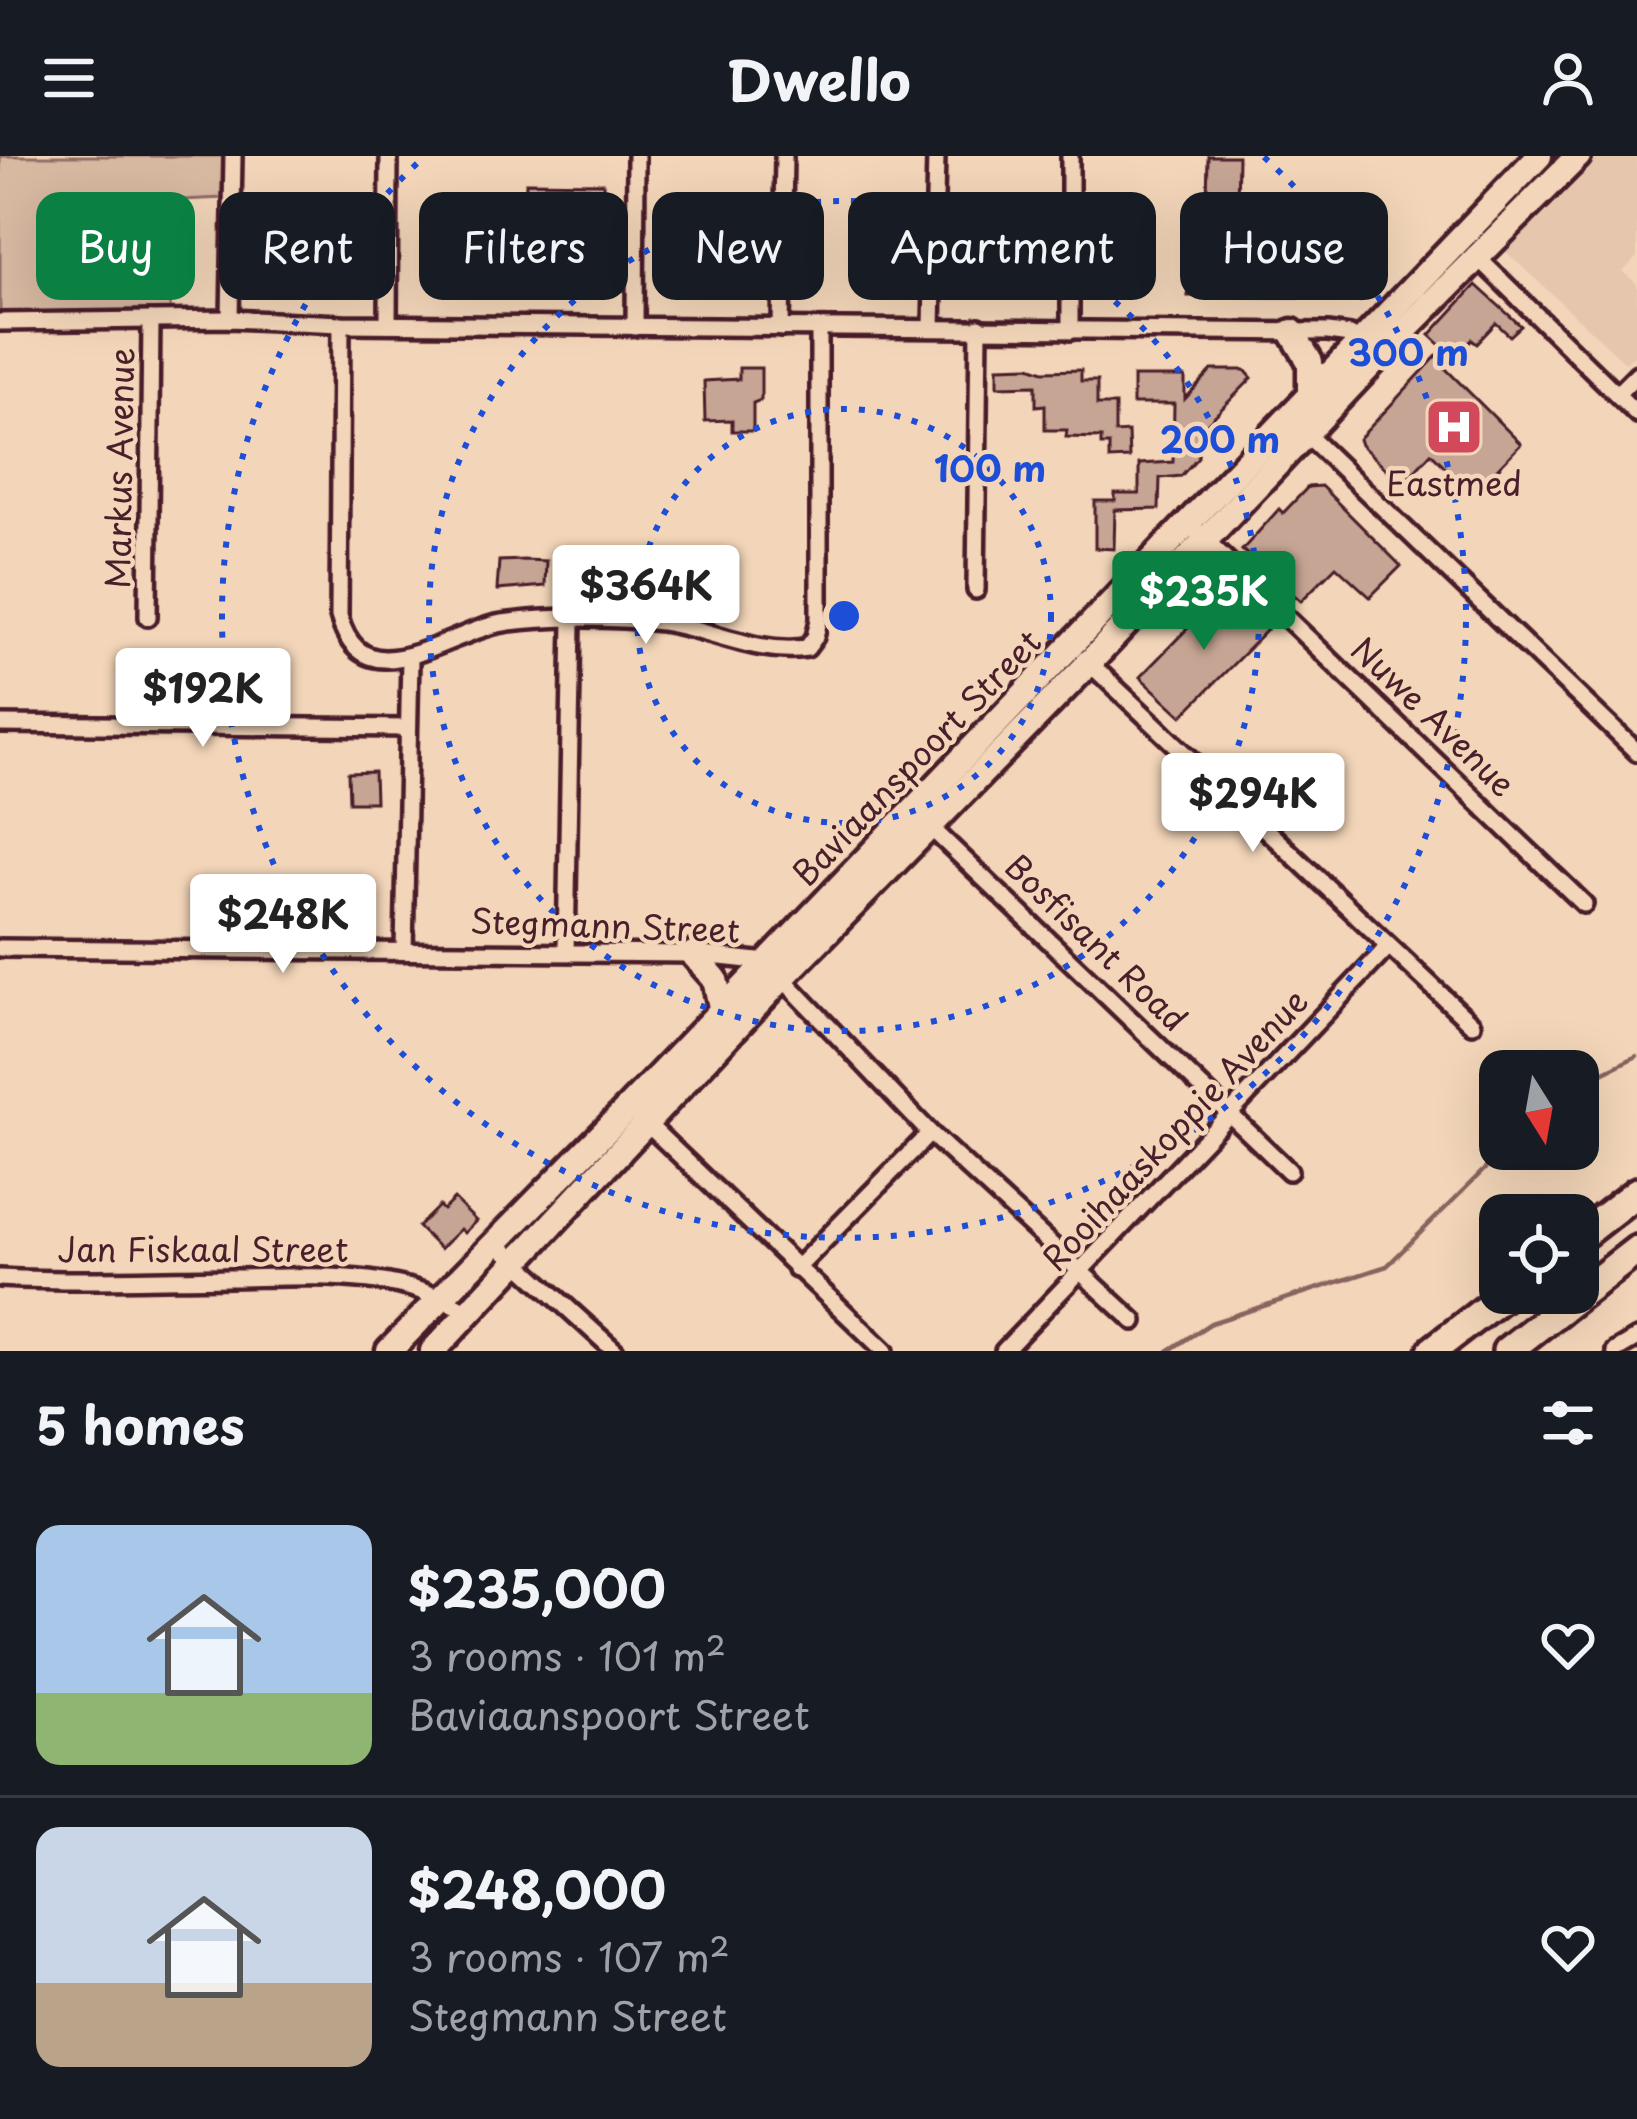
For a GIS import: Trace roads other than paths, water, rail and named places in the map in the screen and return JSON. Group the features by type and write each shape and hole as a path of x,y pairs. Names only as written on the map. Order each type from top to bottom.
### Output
{"highway":[{"path":"1599,1222 1637,1192"},
{"path":"1507,1351 1637,1250"},
{"path":"1432,1351 1480,1314"}],"main road":[{"name":"Baviaanspoort Street","path":"389,1351 444,1297 506,1251 648,1124 774,970 921,819 1090,662 1197,531 1372,348 1459,240 1539,156"},
{"name":"Baviaanspoort Street","path":"1296,426 1310,394 1478,258 1578,156"},
{"path":"1292,332 1310,362 1310,394"},
{"name":"Baviaanspoort Street","path":"921,819 1070,646 1197,531"},
{"path":"693,954 715,979 721,1007"},
{"name":"Baviaanspoort Street","path":"434,1351 470,1314 506,1251 629,1107 721,1007 774,970"}],"street":[{"path":"230,319 233,156"},
{"path":"388,324 389,156"},
{"path":"635,327 636,156"},
{"path":"782,328 784,156"},
{"path":"932,327 936,156"},
{"path":"1070,156 1070,331"},
{"path":"1459,240 1637,414"},
{"path":"0,322 230,319 341,324 1292,332 1339,333 1372,348"},
{"name":"Markus Avenue","path":"148,617 151,320"},
{"path":"341,324 339,616 356,650 380,659 410,658 476,629 506,623 572,621 662,622 776,650 807,648 819,620 819,328"},
{"path":"976,590 979,327"},
{"path":"1618,393 1637,374"},
{"path":"1296,426 1637,752"},
{"name":"Nuwe Avenue","path":"1197,531 1584,904"},
{"path":"566,952 572,621"},
{"path":"1070,646 1472,1024"},
{"path":"404,951 410,658"},
{"path":"0,724 407,728"},
{"name":"Bosfisant Road","path":"921,819 1289,1171"},
{"name":"Stegmann Street","path":"0,948 693,954 774,970"},
{"name":"Rooihaaskoppie Avenue","path":"1004,1351 1388,948"},
{"path":"774,970 930,1133 1134,1322"},
{"path":"629,1107 885,1351"},
{"path":"796,1269 930,1133"},
{"path":"506,1251 615,1351"},
{"name":"Jan Fiskaal Street","path":"0,1278 328,1276 411,1287 444,1297 470,1314"},
{"path":"1615,1351 1637,1338"}],"waterway":[{"path":"1599,1075 1637,1056"},
{"path":"1168,1351 1211,1323 1387,1266 1484,1170"}],"place":[{"name":"Eastmed","path":"1454,427"}]}
